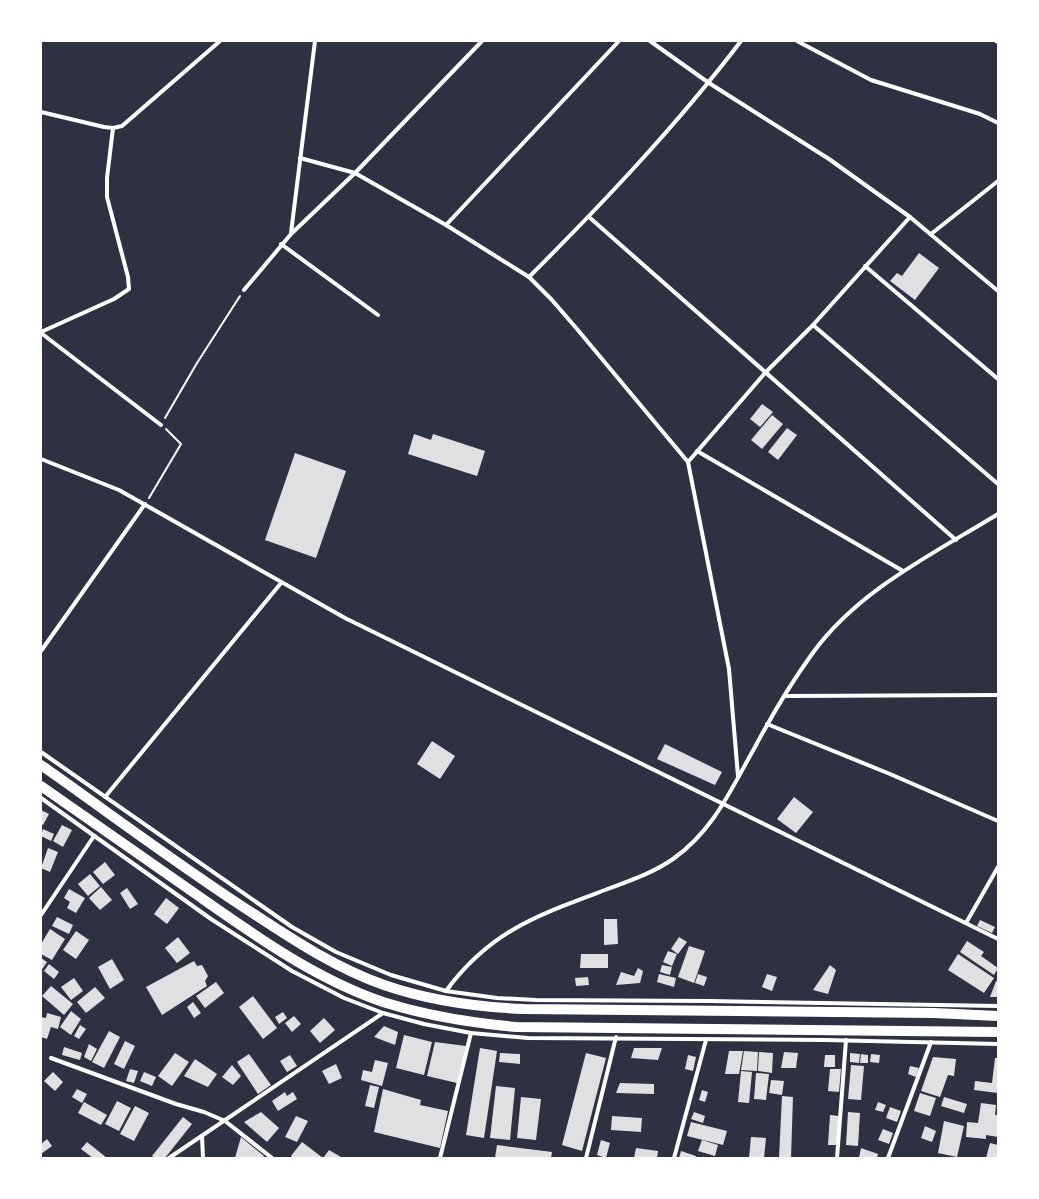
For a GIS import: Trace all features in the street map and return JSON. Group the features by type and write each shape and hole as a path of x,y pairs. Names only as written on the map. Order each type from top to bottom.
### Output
{"highway":[{"path":"41,765 221,893 297,941 344,968 384,985 438,1000 483,1007 524,1010 934,1013 998,1016"},
{"path":"41,786 284,954 348,988 383,1002 415,1011 447,1018 517,1027 998,1032"}],"street":[{"path":"41,112 113,128 127,123 220,41"},
{"path":"291,234 315,41"},
{"path":"244,290 281,244 355,173 482,41"},
{"path":"446,225 619,41"},
{"path":"650,41 708,83 829,159 910,217 998,291"},
{"path":"529,278 589,217 708,83 741,41"},
{"path":"796,41 871,80 980,114 998,123"},
{"path":"113,128 107,178 107,197 128,277 129,289 114,299 41,332 161,425"},
{"path":"300,158 355,173 446,225 529,278 552,300 688,462 729,669 738,776"},
{"path":"932,234 998,181"},
{"path":"589,217 764,373 956,540"},
{"path":"688,462 764,373 813,325 910,217"},
{"path":"281,244 378,315"},
{"path":"865,266 998,379"},
{"path":"813,325 998,484"},
{"path":"697,451 903,572"},
{"path":"41,459 94,479 145,504 281,583 345,618 998,939"},
{"path":"41,652 145,504"},
{"path":"446,991 461,970 490,943 506,932 543,913 644,875 674,858 703,832 724,805 738,776 784,696 813,653 835,626 903,572 998,514"},
{"path":"105,797 281,583"},
{"path":"784,696 998,695"},
{"path":"767,724 890,774 998,821"},
{"path":"41,752 292,926 336,952 391,975 446,991 497,998 536,1000 709,1001 998,1006"},
{"path":"41,798 211,919 286,968 344,998 383,1013 424,1024 471,1033 528,1038 616,1037 706,1040 846,1040 998,1044"},
{"path":"41,915 94,836"},
{"path":"966,923 998,866"},
{"path":"170,1158 383,1013"},
{"path":"440,1158 471,1033"},
{"path":"586,1158 616,1037"},
{"path":"674,1158 706,1040"},
{"path":"837,1158 846,1040"},
{"path":"888,1158 931,1042"},
{"path":"51,1058 176,1104 204,1112 225,1121 272,1158"},
{"path":"202,1136 203,1158"}],"path":[{"path":"145,504 181,444 161,425 197,363 244,290"}],"building":[{"path":"919,253 939,268 915,300 890,281 897,273 902,276"},
{"path":"762,404 773,412 760,427 750,419"},
{"path":"772,415 783,424 762,449 751,440"},
{"path":"787,428 797,435 778,460 768,452"},
{"path":"414,434 431,440 433,434 485,451 477,476 408,454"},
{"path":"295,453 346,471 316,558 265,540"},
{"path":"432,741 455,756 440,779 417,764"},
{"path":"665,744 722,772 715,785 657,759"},
{"path":"794,797 813,812 796,833 777,819"},
{"path":"41,810 49,814 43,825 41,824"},
{"path":"62,825 72,830 63,847 53,841"},
{"path":"43,829 54,834 51,841 41,836"},
{"path":"48,848 58,852 50,872 41,868"},
{"path":"105,862 115,875 103,884 93,872"},
{"path":"90,874 100,886 88,896 78,884"},
{"path":"101,887 112,900 100,910 89,898"},
{"path":"127,888 138,904 130,909 120,893"},
{"path":"69,889 85,898 76,913 67,908 70,902 64,898"},
{"path":"166,898 179,908 167,924 154,914"},
{"path":"57,917 73,925 69,934 52,926"},
{"path":"604,919 617,919 618,944 604,945"},
{"path":"980,920 995,927 992,933 977,926"},
{"path":"50,929 65,939 52,960 41,954 41,944"},
{"path":"76,931 89,940 76,959 63,950"},
{"path":"178,937 190,953 177,963 165,948"},
{"path":"679,937 687,942 678,954 671,949"},
{"path":"967,941 984,952 981,956 998,968 994,975 960,952"},
{"path":"689,946 705,951 694,983 678,977"},
{"path":"668,951 677,954 672,966 663,962"},
{"path":"581,954 608,954 608,968 580,968"},
{"path":"958,954 994,978 984,993 948,970"},
{"path":"41,958 47,962 41,971"},
{"path":"112,959 124,980 110,989 98,967"},
{"path":"194,961 197,966 202,965 208,976 205,981 207,986 162,1015 146,987"},
{"path":"49,964 59,972 54,979 44,971"},
{"path":"662,965 672,967 670,975 660,972"},
{"path":"830,965 836,970 828,994 813,990"},
{"path":"638,968 643,971 640,983 616,985 621,972 634,976"},
{"path":"659,974 676,978 674,987 657,982"},
{"path":"698,974 707,977 704,986 695,983"},
{"path":"767,974 777,977 772,991 762,987"},
{"path":"588,977 589,985 576,986 575,978"},
{"path":"74,978 83,991 71,1000 61,987"},
{"path":"996,981 998,982 998,997 990,997"},
{"path":"216,982 224,993 205,1008 196,996"},
{"path":"51,986 73,1004 64,1015 42,996"},
{"path":"95,987 105,998 86,1013 77,1002"},
{"path":"253,996 277,1028 263,1039 239,1007"},
{"path":"193,1002 201,1013 194,1018 187,1007"},
{"path":"71,1011 81,1019 71,1035 60,1027"},
{"path":"283,1012 287,1018 279,1024 275,1017"},
{"path":"47,1013 61,1017 58,1029 51,1027 47,1039 41,1037 41,1017 46,1018"},
{"path":"294,1016 301,1024 292,1032 285,1023"},
{"path":"324,1018 335,1030 320,1043 310,1031"},
{"path":"80,1025 86,1029 79,1039 74,1036"},
{"path":"384,1026 398,1032 395,1045 374,1037"},
{"path":"109,1031 120,1037 104,1068 92,1062"},
{"path":"404,1035 432,1042 424,1075 396,1068"},
{"path":"125,1041 135,1046 124,1069 114,1064"},
{"path":"435,1042 466,1046 457,1083 427,1076"},
{"path":"89,1044 97,1049 91,1061 84,1057"},
{"path":"64,1047 82,1053 80,1060 62,1055"},
{"path":"480,1048 497,1051 484,1138 466,1135"},
{"path":"634,1048 662,1048 658,1060 631,1058"},
{"path":"729,1051 743,1051 739,1074 725,1074"},
{"path":"744,1051 758,1052 757,1071 741,1070"},
{"path":"759,1052 773,1053 772,1073 758,1071"},
{"path":"784,1052 798,1053 796,1068 781,1068"},
{"path":"175,1053 189,1062 172,1086 158,1076"},
{"path":"500,1053 520,1054 520,1064 499,1062"},
{"path":"586,1053 606,1058 582,1151 562,1145"},
{"path":"850,1053 860,1054 859,1063 850,1062"},
{"path":"249,1054 271,1085 258,1094 237,1062"},
{"path":"861,1054 868,1055 868,1063 860,1063"},
{"path":"871,1054 880,1055 879,1063 870,1062"},
{"path":"290,1055 297,1066 287,1072 280,1061"},
{"path":"688,1055 696,1057 693,1071 685,1069"},
{"path":"825,1055 835,1055 835,1067 824,1067"},
{"path":"933,1057 956,1059 954,1076 948,1075 940,1097 921,1091"},
{"path":"995,1058 998,1058 998,1093 974,1090 975,1081 992,1083"},
{"path":"195,1059 217,1074 208,1087 184,1076"},
{"path":"375,1060 388,1063 382,1086 361,1080 363,1070 372,1072"},
{"path":"336,1064 342,1078 329,1084 322,1071"},
{"path":"232,1065 241,1076 233,1085 222,1077"},
{"path":"851,1065 864,1066 861,1100 848,1099"},
{"path":"910,1066 919,1068 916,1077 908,1074"},
{"path":"130,1069 138,1071 134,1083 126,1081"},
{"path":"830,1069 841,1069 839,1092 828,1091"},
{"path":"741,1071 752,1072 749,1103 738,1102"},
{"path":"53,1072 63,1082 55,1091 44,1081"},
{"path":"144,1072 156,1077 152,1086 140,1081"},
{"path":"756,1073 769,1074 766,1100 754,1099"},
{"path":"771,1080 784,1081 782,1095 769,1093"},
{"path":"620,1083 654,1084 654,1094 616,1093"},
{"path":"370,1085 379,1087 374,1108 365,1106"},
{"path":"496,1086 515,1088 510,1140 490,1138"},
{"path":"77,1089 87,1094 82,1103 72,1097"},
{"path":"383,1089 421,1100 420,1105 448,1111 440,1148 374,1132"},
{"path":"702,1090 708,1092 705,1102 699,1100"},
{"path":"285,1092 287,1096 293,1092 297,1099 278,1111 272,1101"},
{"path":"920,1093 936,1098 930,1116 914,1111"},
{"path":"782,1096 793,1097 791,1158 779,1158"},
{"path":"521,1097 541,1099 536,1140 517,1138"},
{"path":"944,1097 967,1104 964,1113 941,1106"},
{"path":"117,1101 131,1108 119,1131 105,1124"},
{"path":"84,1102 107,1115 101,1125 78,1113"},
{"path":"878,1102 886,1105 883,1112 875,1110"},
{"path":"981,1103 996,1105 995,1115 998,1115 998,1137 986,1135 986,1139 966,1137 967,1122 978,1123"},
{"path":"135,1106 149,1113 134,1141 120,1134"},
{"path":"890,1107 901,1111 897,1122 886,1118"},
{"path":"261,1112 279,1128 267,1142 244,1122"},
{"path":"694,1112 705,1116 703,1123 691,1119"},
{"path":"848,1112 860,1113 858,1146 846,1145"},
{"path":"830,1115 839,1116 837,1145 828,1145"},
{"path":"296,1116 308,1121 297,1142 285,1137"},
{"path":"612,1116 642,1118 641,1132 611,1130"},
{"path":"183,1117 192,1124 165,1158 155,1158 152,1156"},
{"path":"944,1121 964,1126 957,1157 938,1153"},
{"path":"691,1122 727,1131 723,1145 687,1136"},
{"path":"925,1126 936,1131 932,1142 921,1138"},
{"path":"883,1129 893,1133 889,1144 878,1140"},
{"path":"241,1137 264,1156 263,1158 235,1158"},
{"path":"751,1137 766,1138 764,1158 749,1158"},
{"path":"47,1139 52,1146 41,1154 41,1144"},
{"path":"601,1140 610,1143 606,1158 597,1155"},
{"path":"702,1140 718,1145 715,1156 698,1151"},
{"path":"87,1142 107,1158 93,1158 81,1149"},
{"path":"302,1142 323,1158 293,1158 291,1156"},
{"path":"990,1143 998,1145 998,1158 986,1158"},
{"path":"497,1145 552,1152 551,1158 495,1158"},
{"path":"636,1148 658,1151 657,1158 634,1158"},
{"path":"861,1148 878,1154 877,1158 859,1158"},
{"path":"329,1150 341,1157 324,1157"},
{"path":"681,1151 696,1156 695,1158 679,1158"}]}
